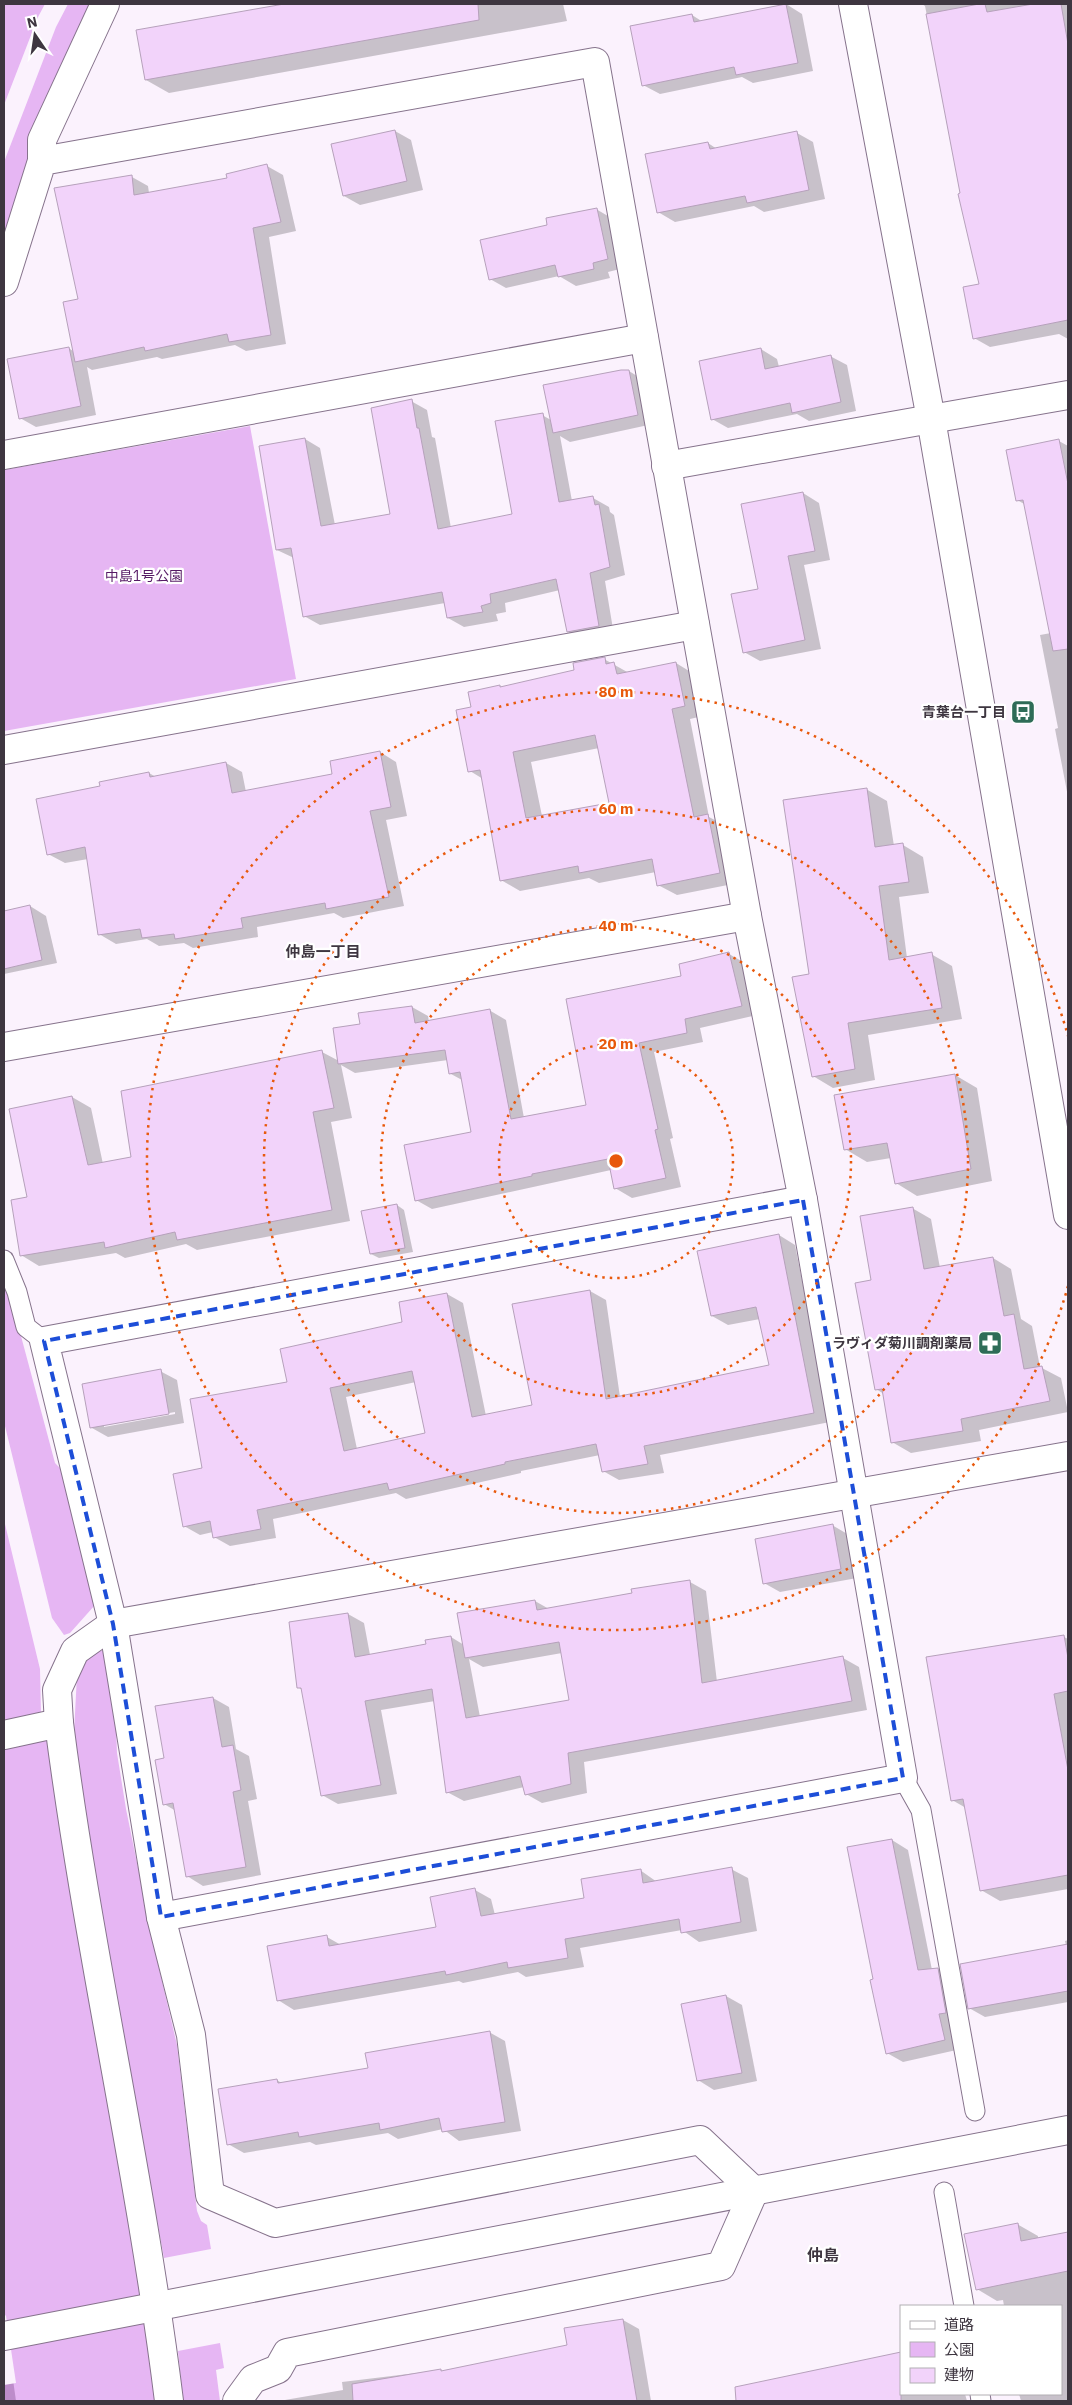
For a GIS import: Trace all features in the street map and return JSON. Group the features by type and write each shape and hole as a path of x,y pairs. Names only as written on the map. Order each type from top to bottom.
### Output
{"street":[{"path":"4,282 42,161 42,140 105,4"},
{"path":"854,4 931,419 1064,1163 1068,1215"},
{"path":"42,161 595,62 747,916 803,1200 856,1494 904,1778 161,1917"},
{"path":"4,455 644,338"},
{"path":"666,466 1068,395"},
{"path":"4,750 695,625"},
{"path":"4,1047 747,916"},
{"path":"754,2191 700,2140 276,2223 210,2195 191,2036 161,1917 113,1624 44,1341 803,1200"},
{"path":"169,2401 150,2309 92,1942 52,1725 57,1690 75,1651 113,1624 1068,1456"},
{"path":"4,1734 52,1725"},
{"path":"4,2336 1068,2130"},
{"path":"238,2401 252,2379 278,2369 287,2353 721,2266 754,2191"}],"lane":[{"path":"4,1260 17,1292 26,1326 44,1341"},
{"path":"904,1778 921,1810 975,2111"},
{"path":"944,2192 964,2305"}],"highlighted area":[{"path":"803,1200 903,1778 161,1917 113,1624 44,1341"}],"green space":[{"path":"4,4 45,4 38,17 4,105"},
{"path":"68,4 98,4 32,149 4,236 4,162 56,27"},
{"name":"中島1号公園","path":"250,426 296,679 4,731 4,470"},
{"path":"4,1281 10,1295 55,1463 67,1475 95,1605 70,1633 64,1635 52,1618 4,1422"},
{"path":"4,1520 40,1669 41,1715 55,1764 107,2100 138,2265 156,2401 4,2401"},
{"path":"96,1650 103,1651 116,1727 117,1753 126,1809 155,1951 177,2045 197,2211 201,2221 207,2225 211,2249 164,2258 137,2115 107,1974 74,1733 77,1675 81,1664"},
{"path":"220,2343 224,2368 216,2370 220,2401 183,2401 178,2351"}],"shaded area":[{"path":"4,2316 16,2401 4,2401"}],"pier":[{"path":"4,2314 6,2316 16,2383 4,2385"}],"building":[{"path":"284,4 478,4 479,20 145,80 136,30"},
{"path":"786,4 798,63 736,75 734,67 642,86 630,26 692,14 694,22"},
{"path":"985,4 987,12 1033,4 1061,4 1068,44 1068,320 973,339 963,287 979,284 958,194 960,193 926,14"},
{"path":"395,130 407,181 343,196 331,144"},
{"path":"797,131 809,190 747,203 745,196 657,213 645,154 708,142 710,149"},
{"path":"267,164 281,222 253,228 271,335 229,342 227,334 145,351 144,347 75,362 63,302 78,299 54,188 132,175 134,195 227,178 226,174"},
{"path":"597,208 608,259 593,263 594,269 558,277 555,265 489,280 480,240 547,225 546,218"},
{"path":"69,347 81,406 19,419 7,359"},
{"path":"761,348 765,369 831,355 841,402 792,413 790,403 711,420 699,361"},
{"path":"629,370 638,415 553,433 543,385"},
{"path":"412,399 438,529 512,514 495,421 543,413 559,502 593,496 595,505 599,504 610,567 590,573 599,626 567,632 556,579 490,594 491,603 481,606 483,612 447,618 442,592 303,617 291,548 276,550 259,446 305,438 321,526 390,514 371,408"},
{"path":"1059,439 1068,484 1068,649 1053,651 1023,500 1016,501 1006,450"},
{"path":"803,492 815,551 788,556 805,640 743,653 731,594 758,589 741,504"},
{"path":"605,657 606,664 614,662 617,674 676,662 685,706 672,709 694,817 708,814 720,873 657,886 652,859 579,873 578,866 500,881 480,770 468,772 456,710 471,707 468,692 500,685 500,687 574,670 573,663","holes":["595,735 609,803 526,818 513,752"]},
{"path":"380,751 391,807 370,811 389,897 326,909 325,903 241,918 243,928 175,939 174,934 142,938 140,929 98,935 85,847 47,855 36,799 100,786 99,782 149,772 150,777 226,762 232,793 332,774 330,761"},
{"path":"867,788 875,847 903,843 909,882 879,886 889,960 932,952 942,1008 848,1023 855,1069 812,1077 792,977 809,974 783,800"},
{"path":"30,905 42,960 4,969 4,911"},
{"path":"729,952 742,1006 685,1019 687,1033 639,1043 658,1129 655,1130 666,1178 614,1189 608,1159 532,1174 532,1176 415,1201 404,1145 471,1132 460,1072 449,1074 445,1050 338,1064 333,1028 360,1024 358,1013 412,1006 415,1023 490,1009 511,1119 586,1105 566,999 681,976 679,964"},
{"path":"322,1050 334,1108 313,1112 332,1210 177,1240 175,1232 105,1248 104,1242 20,1256 11,1200 27,1197 9,1109 72,1096 88,1165 131,1157 121,1091"},
{"path":"955,1074 971,1169 895,1184 887,1143 844,1150 834,1095"},
{"path":"397,1204 405,1248 370,1254 361,1211"},
{"path":"913,1207 924,1269 993,1257 1004,1316 1014,1314 1024,1369 1042,1366 1050,1401 961,1419 963,1431 891,1443 882,1389 875,1390 855,1283 871,1280 860,1216"},
{"path":"779,1234 814,1413 644,1446 648,1464 602,1472 596,1444 505,1462 505,1464 389,1490 387,1483 257,1510 261,1529 213,1538 210,1521 183,1527 173,1474 202,1468 190,1399 287,1382 280,1349 402,1322 399,1302 447,1293 472,1417 532,1405 512,1304 590,1290 606,1399 769,1365 756,1307 711,1316 697,1251","holes":["412,1371 425,1433 344,1451 330,1388"]},
{"path":"161,1369 169,1414 90,1428 82,1384"},
{"path":"833,1524 841,1569 763,1584 755,1539"},
{"path":"690,1580 702,1683 843,1656 852,1701 568,1753 571,1784 525,1795 520,1776 446,1793 432,1689 365,1701 381,1785 321,1796 301,1688 297,1688 289,1622 348,1613 355,1657 426,1644 425,1640 451,1636 466,1718 569,1700 559,1642 465,1658 457,1613 535,1600 537,1610 632,1593 631,1589"},
{"path":"1064,1635 1068,1658 1068,1691 1054,1694 1068,1770 1068,1875 980,1891 963,1799 951,1801 926,1657"},
{"path":"213,1697 222,1747 233,1745 241,1790 233,1792 246,1867 186,1877 173,1803 163,1805 155,1760 164,1758 155,1706"},
{"path":"892,1839 918,1970 938,1968 946,2013 939,2014 945,2040 886,2054 870,1980 873,1979 847,1847"},
{"path":"732,1867 741,1922 681,1933 679,1919 565,1939 568,1958 508,1968 507,1962 446,1975 445,1971 277,2001 267,1946 327,1935 329,1946 436,1927 430,1897 475,1888 481,1916 584,1898 581,1879 641,1869 643,1883"},
{"path":"1068,1944 1068,1991 968,2009 960,1964"},
{"path":"726,1995 742,2073 697,2081 681,2004"},
{"path":"490,2031 505,2122 442,2132 439,2118 380,2130 379,2123 299,2137 298,2132 227,2145 218,2089 277,2079 278,2083 368,2068 365,2053"},
{"path":"1018,2223 1021,2241 1068,2232 1068,2271 976,2290 964,2234"},
{"path":"623,2319 637,2401 353,2401 352,2384 441,2369 441,2371 567,2345 564,2328"},
{"path":"900,2352 901,2401 736,2401 735,2387"}],"place":[{"name":"青葉台一丁目","path":"1023,712"},
{"name":"ラヴィダ菊川調剤薬局","path":"990,1343"}],"district":[{"name":"仲島一丁目","path":"323,951"},
{"name":"仲島","path":"823,2255"}]}
